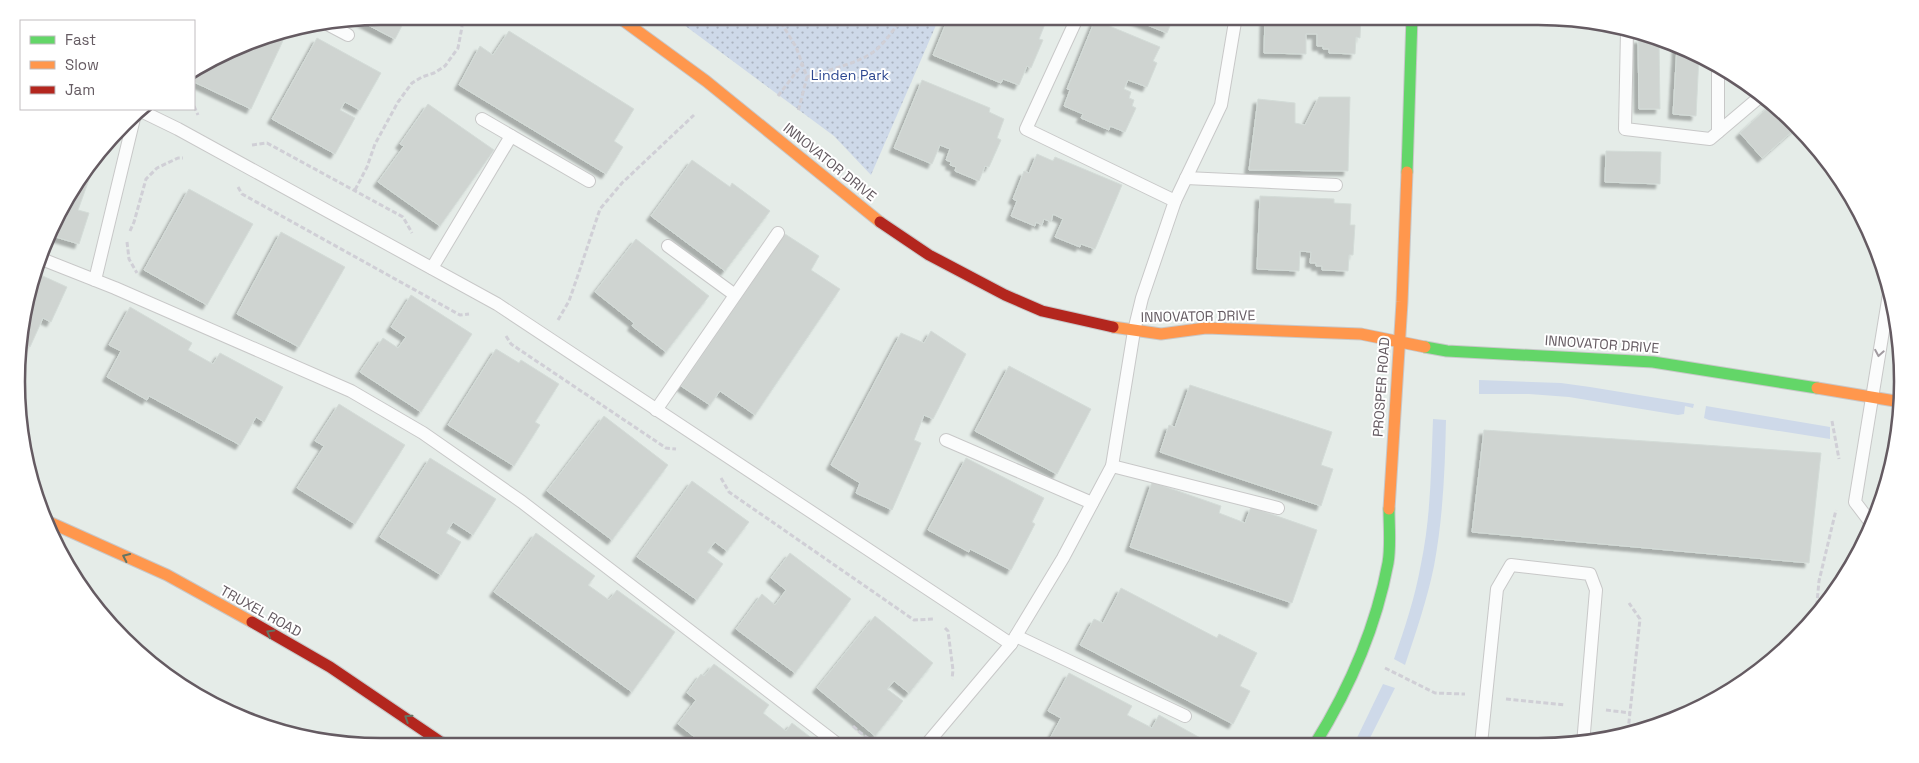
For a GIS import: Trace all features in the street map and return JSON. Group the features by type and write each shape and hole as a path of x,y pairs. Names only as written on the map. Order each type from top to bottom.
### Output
{"street":[{"name":"INNOVATOR DRIVE","path":"629,25 706,81 884,225 929,255 1005,295 1042,311 1134,332 1161,334 1206,328 1361,334 1446,351 1653,362 1893,401"},
{"name":"PROSPER ROAD","path":"1319,738 1335,712 1358,662 1376,611 1388,561 1389,499 1399,342 1412,25"},
{"name":"TRUXEL ROAD","path":"55,525 166,575 258,626 330,667 435,738"}],"lane":[{"path":"1074,25 1026,129 1174,201"},
{"path":"932,738 1013,640 1063,558 1112,466 1134,332 1142,298 1174,201 1222,105 1235,25"},
{"path":"335,28 348,35"},
{"path":"1627,36 1625,129 1710,139 1756,100"},
{"path":"1718,74 1718,132"},
{"path":"145,114 178,129 498,304 656,410 1013,640 1186,716"},
{"path":"482,119 589,181"},
{"path":"95,280 132,126"},
{"path":"432,268 511,136"},
{"path":"1186,178 1336,185"},
{"path":"656,410 778,233"},
{"path":"668,246 735,295"},
{"path":"46,261 95,280 351,391 423,433 522,502 830,738"},
{"path":"1867,518 1855,502 1887,310"},
{"path":"946,440 1092,503"},
{"path":"1112,466 1278,508"},
{"path":"1481,738 1497,588 1511,565 1590,574 1596,590 1583,735"}],"path":[{"path":"355,190 367,168 375,144 398,102 412,83 445,66 458,48 462,25"},
{"path":"783,25 796,47 807,77 798,112"},
{"path":"807,77 864,57 875,51 896,25"},
{"path":"778,96 803,63"},
{"path":"195,108 201,123"},
{"path":"558,321 569,301 600,209 622,183 694,115"},
{"path":"244,146 267,143 403,217 413,234"},
{"path":"142,277 136,272 129,259 127,243 146,179 157,168 178,158 185,158"},
{"path":"234,181 242,194 460,315 474,314"},
{"path":"504,332 511,344 666,448 680,450"},
{"path":"1832,421 1840,463"},
{"path":"717,471 729,492 914,620 936,619"},
{"path":"1817,603 1819,581 1838,504"},
{"path":"1629,603 1640,619 1629,726"},
{"path":"942,625 948,631 953,670 951,684"},
{"path":"853,726 867,738"},
{"path":"909,738 914,736"}],"green space":[{"name":"Linden Park","path":"684,25 936,25 871,175 834,136"},
{"path":"1479,380 1561,383 1694,404 1693,408 1685,406 1684,414 1678,415 1569,397 1529,394 1479,394"},
{"path":"1706,406 1830,427 1830,439 1709,420 1704,418"},
{"path":"1433,419 1446,420 1440,530 1428,591 1405,665 1394,659 1413,600 1427,528"},
{"path":"1383,684 1395,688 1370,738 1357,738"}],"building":[{"path":"402,25 395,39 369,26"},
{"path":"945,25 1045,25 1039,39 1043,40 1031,68 1027,66 1019,85 1003,79 1001,83 933,55"},
{"path":"1093,25 1107,25 1160,47 1153,61 1157,63 1147,87 1128,80 1124,89 1131,92 1129,98 1134,100 1132,106 1136,108 1125,132 1110,126 1109,130 1081,118 1083,114 1064,106 1070,90 1067,89"},
{"path":"1147,25 1170,25 1167,33"},
{"path":"1265,25 1361,25 1360,38 1356,37 1355,54 1329,53 1329,49 1317,46 1317,34 1306,34 1306,54 1264,53"},
{"path":"509,31 634,109 614,141 623,147 606,174 459,85 480,46 493,55"},
{"path":"317,38 381,73 360,110 345,102 340,110 355,118 335,154 272,119"},
{"path":"284,39 251,109 195,82 195,78 245,52"},
{"path":"1638,40 1659,47 1660,109 1639,109"},
{"path":"1677,53 1699,64 1696,116 1673,114"},
{"path":"922,80 990,108 989,112 1004,119 997,138 1001,140 989,167 985,166 979,181 955,171 956,167 950,165 951,162 946,160 950,149 940,145 932,164 894,148"},
{"path":"1319,97 1350,97 1348,171 1249,170 1258,99 1295,103 1295,123 1305,125"},
{"path":"428,104 494,150 440,226 378,182 404,146 400,144"},
{"path":"1767,108 1792,131 1762,158 1740,133"},
{"path":"1606,151 1661,152 1660,184 1605,182"},
{"path":"1037,154 1053,161 1055,157 1122,185 1095,249 1081,244 1080,247 1055,237 1063,219 1053,214 1051,222 1044,219 1042,225 1036,222 1035,226 1011,216 1017,201 1013,199 1024,171 1029,173"},
{"path":"692,160 730,187 732,183 770,211 725,271 651,216"},
{"path":"90,176 78,210 89,213 79,244 56,237 73,203"},
{"path":"189,189 253,224 207,305 144,270"},
{"path":"1260,196 1334,199 1334,203 1351,204 1350,225 1355,225 1353,255 1349,255 1348,271 1322,270 1322,266 1310,263 1311,252 1300,251 1299,271 1257,269"},
{"path":"281,232 345,267 299,347 237,314"},
{"path":"785,234 819,256 811,270 840,289 755,415 720,391 710,405 681,386"},
{"path":"636,239 709,296 666,352 632,326 634,323 595,292"},
{"path":"41,275 67,287 51,322 43,318 30,347 27,346 28,335"},
{"path":"411,295 472,334 421,412 360,372 383,338 398,348 406,337 391,327"},
{"path":"130,307 192,343 188,350 213,364 220,353 283,387 264,422 256,417 240,445 149,396 147,400 107,377 121,351 109,345"},
{"path":"931,331 966,354 933,419 924,415 914,440 921,443 892,510 856,493 860,483 831,465 901,333 924,343"},
{"path":"496,349 519,363 521,360 559,384 535,422 540,425 514,466 448,425"},
{"path":"1009,366 1091,409 1057,474 975,431"},
{"path":"1190,385 1332,432 1321,465 1333,469 1321,506 1160,452 1169,425 1175,427"},
{"path":"339,404 405,445 355,524 297,488 324,446 315,441"},
{"path":"604,416 668,465 612,540 547,491"},
{"path":"1484,430 1821,453 1809,563 1472,532"},
{"path":"430,458 496,499 473,535 453,522 446,533 461,542 441,575 380,537"},
{"path":"966,458 1044,498 1032,522 1035,524 1011,570 970,549 969,552 928,530"},
{"path":"692,481 749,522 727,551 715,542 707,552 723,564 697,600 637,557"},
{"path":"1152,482 1221,506 1219,513 1245,523 1251,507 1317,530 1292,603 1130,547"},
{"path":"536,533 595,576 588,585 609,600 617,590 675,632 632,692 494,592"},
{"path":"790,553 851,599 795,673 736,629 762,594 775,605 786,590 771,578"},
{"path":"1121,588 1217,638 1219,634 1257,653 1240,686 1250,691 1233,724 1080,645 1094,619 1103,623"},
{"path":"875,616 933,663 909,693 894,681 887,689 903,701 875,736 817,688"},
{"path":"714,664 769,705 763,713 786,731 792,723 812,738 696,738 678,724 696,700 687,693 701,674 704,676"},
{"path":"1069,673 1132,706 1127,715 1152,728 1159,715 1200,738 1050,738 1061,718 1048,711"}],"traffic: fast":[{"path":"1407,172 1412,25"},
{"path":"1425,347 1447,351 1653,362 1817,388"},
{"path":"1318,738 1339,702 1369,634 1388,563 1390,543 1389,509"}],"traffic: slow":[{"path":"629,25 706,81 880,222"},
{"path":"1389,509 1402,302 1407,172"},
{"path":"1113,327 1161,334 1206,328 1361,334 1425,347"},
{"path":"1817,388 1893,401"},
{"path":"55,525 167,575 252,622"}],"traffic: jam":[{"path":"880,222 929,255 1005,295 1042,311 1113,327"},
{"path":"252,622 330,667 435,738"}]}
